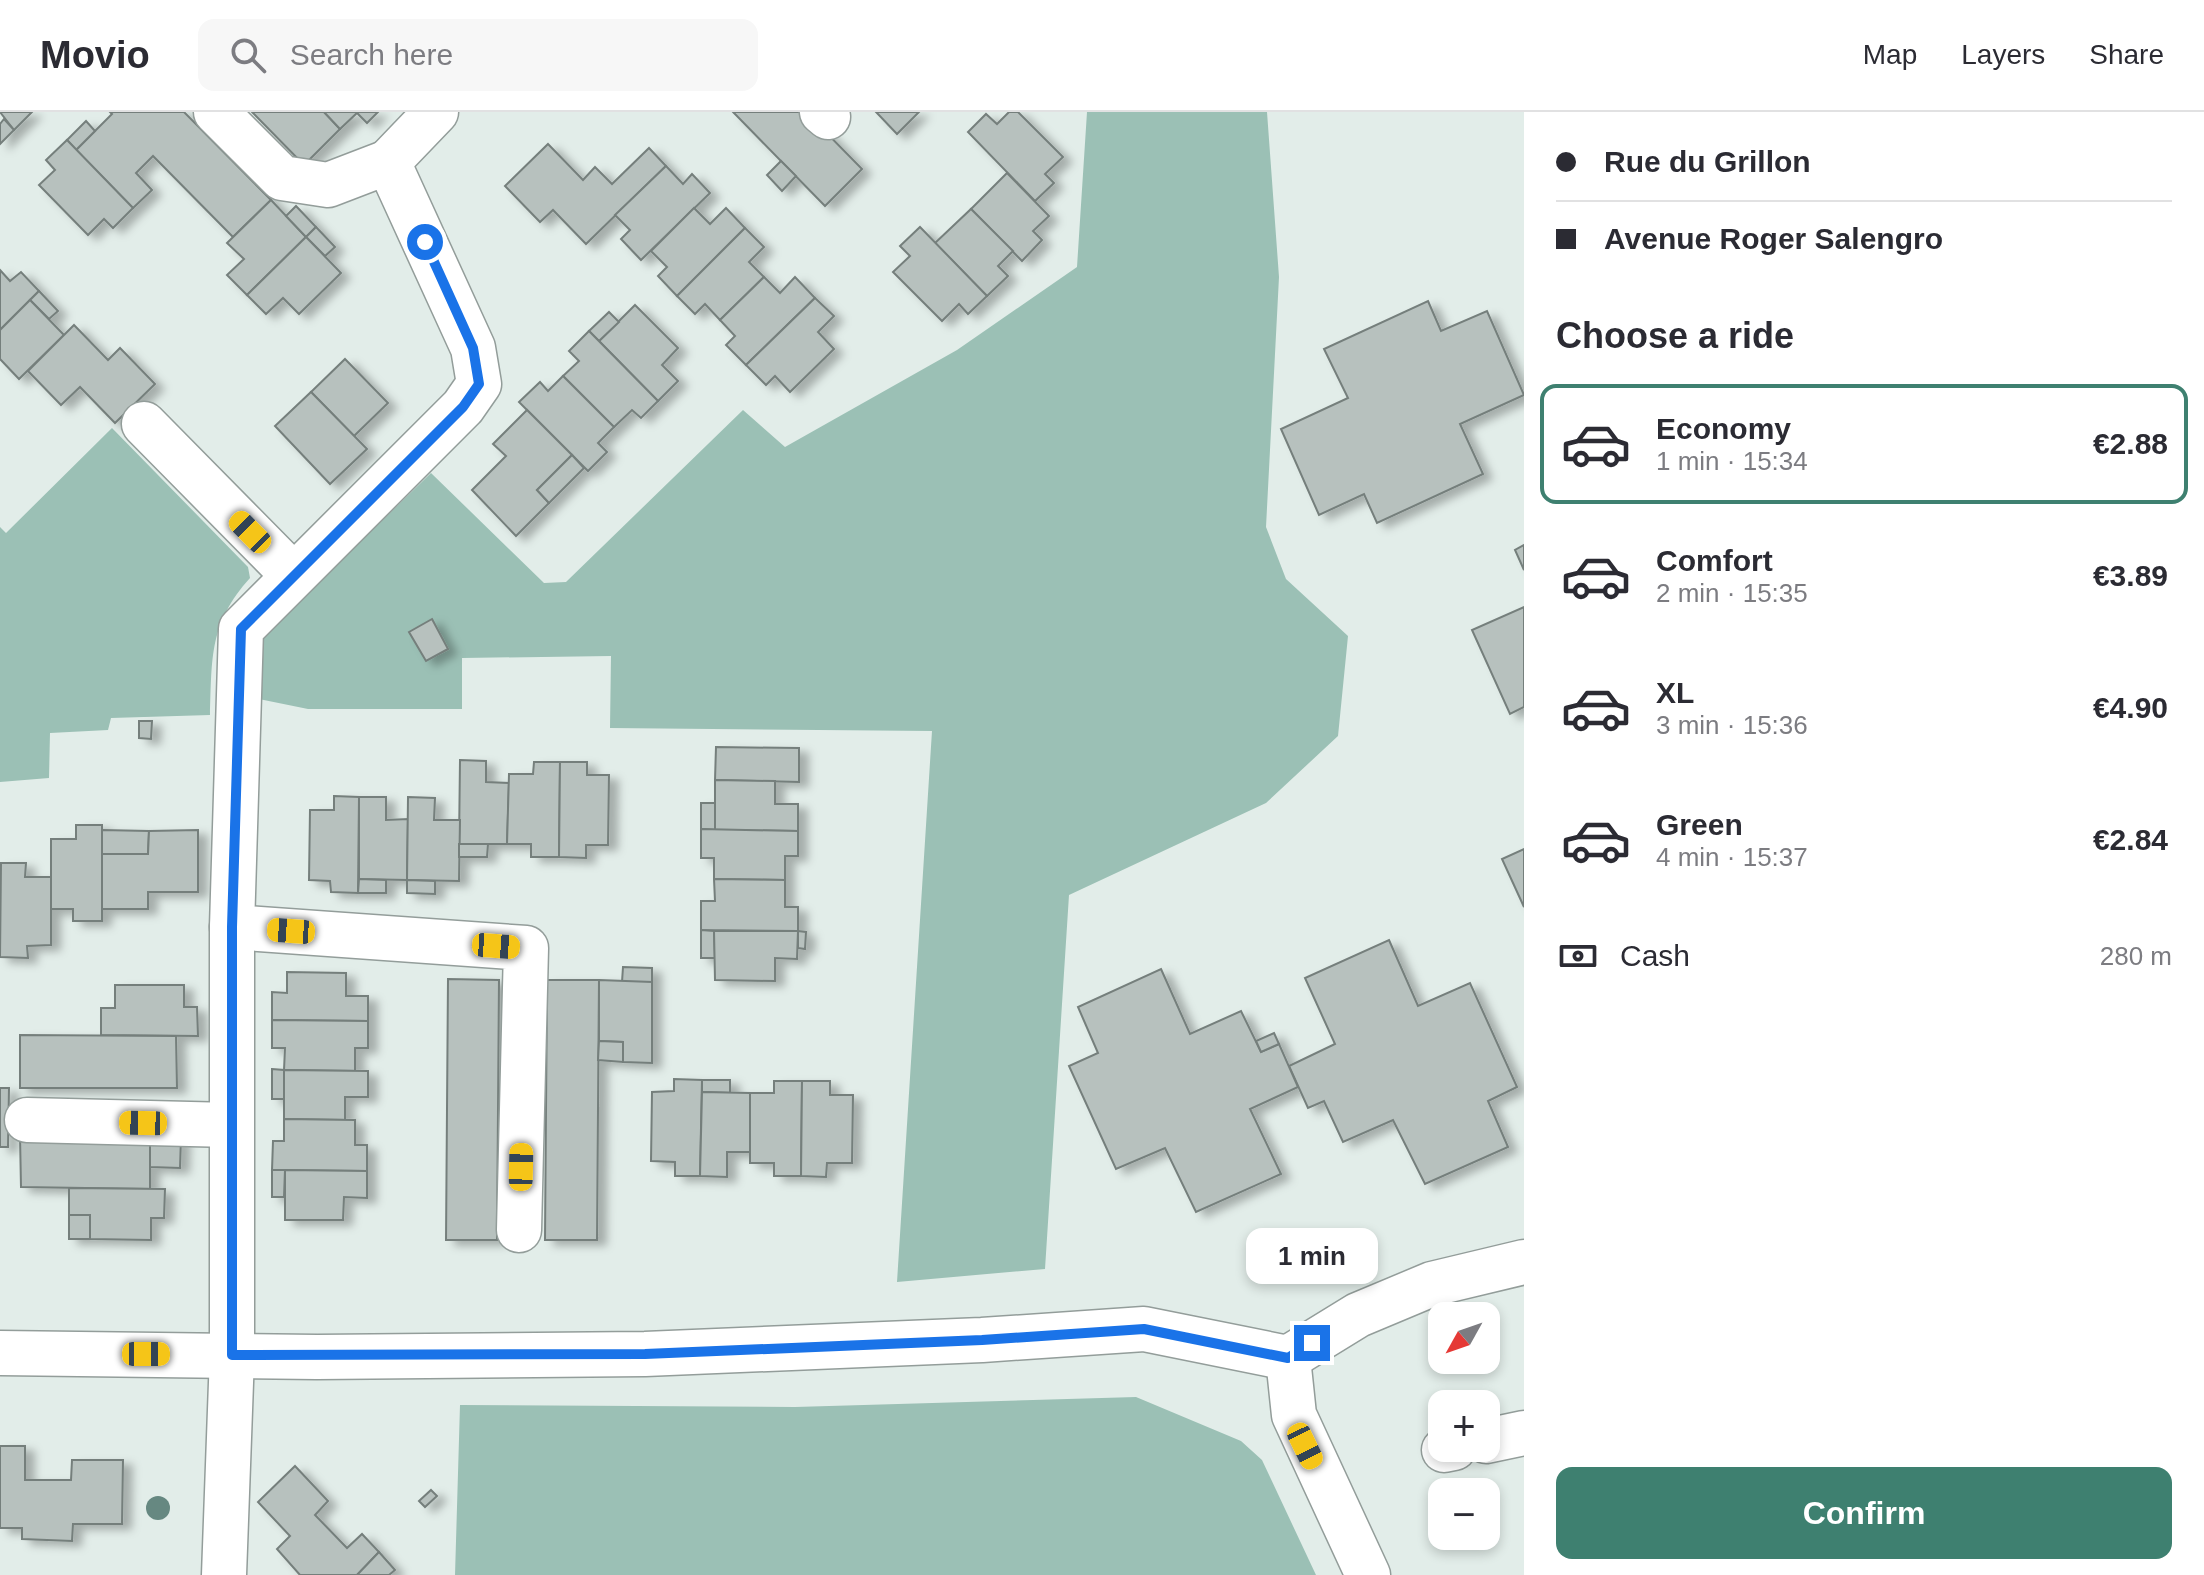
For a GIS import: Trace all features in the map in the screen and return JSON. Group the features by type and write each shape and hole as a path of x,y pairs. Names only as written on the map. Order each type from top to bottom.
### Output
{"street":[{"path":"216,112 282,178 328,185 388,162 436,112"},
{"path":"224,1575 232,1355 232,927 241,629 463,407 479,384 473,348 388,162"},
{"path":"144,424 293,575"},
{"path":"232,927 526,948 519,1230"},
{"path":"27,1120 231,1125"},
{"path":"0,1353 645,1354 982,1340 1144,1329 1288,1358 1358,1315 1432,1284 1524,1262"},
{"path":"1288,1358 1298,1425 1368,1575"},
{"path":"1500,1438 1524,1433"}],"green space":[{"path":"1087,112 1267,112 1279,277 1266,527 1286,579 1348,636 1338,736 1266,803 1069,895 1045,1269 897,1282 932,731 610,728 611,656 462,658 462,709 308,709 254,698 254,660 266,633 431,473 544,583 566,582 743,410 785,447 957,350 1077,267"},
{"path":"112,428 248,567 250,578 227,610 215,642 210,715 111,718 108,730 50,733 49,778 0,782 0,527 6,533"},
{"path":"1136,1397 1241,1441 1262,1460 1316,1575 455,1575 460,1405 795,1407"}],"building":[{"path":"0,112 32,112 14,130"},
{"path":"110,112 184,112 271,200 233,237 153,156 136,173 152,190 133,208 76,150 112,114"},
{"path":"252,112 324,112 340,129 304,165"},
{"path":"324,112 378,112 367,123 357,113 340,129"},
{"path":"733,112 806,112 862,169 825,206"},
{"path":"876,112 919,112 897,134"},
{"path":"1009,112 1018,112 1063,157 1045,174 1054,183 1035,201 968,132 986,114 997,124"},
{"path":"4,119 14,130 0,144 0,124"},
{"path":"86,121 95,131 76,150 67,140"},
{"path":"67,140 133,208 113,228 104,219 88,235 39,185 55,170 46,160"},
{"path":"548,144 583,180 595,167 612,184 649,148 666,166 586,244 553,210 540,222 505,186"},
{"path":"781,161 796,176 782,191 767,175"},
{"path":"666,166 683,184 692,174 710,193 641,260 621,239 630,230 615,215"},
{"path":"1007,173 1049,216 1033,231 1042,240 1022,261 971,209"},
{"path":"271,200 306,237 247,295 227,275 244,259 227,243"},
{"path":"296,206 316,227 306,237 286,216"},
{"path":"694,208 710,224 726,208 745,228 677,296 658,276 667,267 651,251"},
{"path":"971,209 1013,251 998,266 1008,276 987,296 935,243"},
{"path":"316,227 335,247 325,256 306,237"},
{"path":"920,227 987,296 968,314 959,304 942,321 893,272 910,256 900,246"},
{"path":"745,228 764,247 749,262 764,277 720,320 705,304 695,314 677,296"},
{"path":"306,237 341,273 299,314 283,298 266,314 247,295"},
{"path":"0,270 10,281 21,272 39,291 0,330"},
{"path":"764,277 780,293 795,277 815,298 746,365 726,345 735,336 720,320"},
{"path":"39,291 58,311 49,319 30,300"},
{"path":"815,298 834,316 818,332 834,349 790,392 775,376 766,385 746,365"},
{"path":"30,300 64,335 19,379 0,359 0,330"},
{"path":"1428,301 1441,331 1487,311 1524,395 1460,424 1483,474 1377,523 1364,494 1319,515 1281,429 1348,398 1324,349"},
{"path":"635,305 678,348 662,365 678,381 658,401 599,341"},
{"path":"609,312 619,322 599,341 589,331"},
{"path":"74,325 108,360 120,348 155,384 115,423 80,387 61,405 28,371"},
{"path":"589,331 658,401 641,418 632,410 614,427 563,376 579,361 569,351"},
{"path":"345,359 388,403 354,436 311,392"},
{"path":"563,376 614,427 598,443 607,452 588,471 519,402 540,382 548,391"},
{"path":"311,392 367,449 330,484 275,426"},
{"path":"527,410 572,455 537,490 549,503 516,536 472,490 506,456 493,444"},
{"path":"572,455 584,468 549,503 537,490"},
{"path":"1524,545 1524,570 1515,550"},
{"path":"1524,607 1524,707 1510,714 1472,630"},
{"path":"432,619 448,649 426,661 409,632"},
{"path":"139,721 152,721 151,739 139,738"},
{"path":"716,747 799,748 799,782 715,780"},
{"path":"460,760 486,761 486,782 509,783 507,844 459,844"},
{"path":"534,762 560,762 559,857 531,857 531,844 507,844 509,774 533,774"},
{"path":"560,762 587,762 587,775 609,775 608,845 586,845 586,858 559,857"},
{"path":"715,780 775,781 775,804 798,804 798,831 715,830"},
{"path":"334,796 359,797 358,893 331,892 330,881 309,880 310,810 334,810"},
{"path":"359,797 386,797 386,820 408,819 407,880 359,879"},
{"path":"408,797 435,798 434,820 460,820 459,881 407,880"},
{"path":"701,803 715,803 715,830 701,829"},
{"path":"76,825 102,825 102,921 73,921 73,909 51,909 51,839 76,839"},
{"path":"701,829 798,831 798,856 785,856 785,880 714,879 714,858 701,858"},
{"path":"102,830 149,831 148,854 102,854"},
{"path":"198,830 198,892 148,892 148,909 102,909 102,854 148,854 149,831"},
{"path":"459,844 488,844 487,857 459,857"},
{"path":"1524,849 1524,907 1502,859"},
{"path":"1,863 26,863 25,877 51,877 51,945 27,946 28,958 0,957"},
{"path":"359,879 386,880 386,893 358,893"},
{"path":"714,879 785,880 785,907 798,907 798,931 701,930 701,901 715,901"},
{"path":"407,880 435,881 435,894 407,893"},
{"path":"701,930 714,931 715,958 701,958"},
{"path":"714,931 798,931 797,959 775,958 775,981 715,980"},
{"path":"798,931 806,932 805,949 798,948"},
{"path":"1389,940 1418,1006 1470,983 1517,1087 1488,1101 1508,1147 1425,1184 1393,1120 1343,1142 1324,1101 1308,1108 1289,1066 1335,1044 1305,978"},
{"path":"623,967 652,968 652,982 622,982"},
{"path":"1161,969 1190,1034 1241,1011 1261,1052 1279,1044 1298,1087 1250,1109 1281,1174 1196,1212 1165,1148 1116,1169 1069,1066 1098,1053 1078,1007"},
{"path":"287,972 346,973 346,996 368,996 368,1021 272,1020 272,992 287,993"},
{"path":"448,979 499,980 497,1240 446,1240"},
{"path":"547,980 599,980 597,1240 545,1240"},
{"path":"599,980 652,982 652,1063 623,1062 623,1042 599,1041"},
{"path":"115,985 184,985 184,1007 197,1007 198,1036 101,1035 101,1008 115,1008"},
{"path":"272,1020 368,1021 368,1048 355,1048 355,1071 284,1070 285,1048 272,1048"},
{"path":"1274,1033 1279,1044 1261,1052 1256,1041"},
{"path":"20,1035 176,1036 177,1088 20,1088"},
{"path":"599,1041 623,1042 623,1062 598,1060"},
{"path":"272,1069 284,1070 285,1099 272,1099"},
{"path":"284,1070 368,1071 368,1097 345,1097 345,1120 284,1119"},
{"path":"674,1079 702,1080 700,1176 675,1176 675,1162 651,1161 652,1092 674,1091"},
{"path":"702,1080 730,1080 730,1093 702,1092"},
{"path":"774,1081 802,1081 801,1176 774,1176 774,1163 750,1163 750,1093 774,1093"},
{"path":"802,1081 830,1081 830,1095 853,1095 852,1163 827,1163 826,1177 801,1176"},
{"path":"0,1088 9,1088 8,1147 0,1147"},
{"path":"702,1092 750,1093 750,1152 727,1152 727,1177 700,1176"},
{"path":"284,1119 355,1120 355,1145 367,1145 367,1171 272,1170 273,1141 284,1141"},
{"path":"20,1136 150,1138 150,1189 21,1187"},
{"path":"181,1137 180,1168 150,1167 150,1138"},
{"path":"272,1170 285,1170 284,1197 272,1197"},
{"path":"285,1170 367,1171 367,1198 344,1197 343,1220 285,1220"},
{"path":"69,1188 165,1189 164,1218 151,1218 151,1240 90,1239 90,1215 69,1215"},
{"path":"69,1215 90,1215 90,1239 69,1239"},
{"path":"0,1446 25,1446 25,1480 71,1480 72,1460 123,1460 122,1524 73,1524 72,1541 22,1539 22,1528 0,1528"},
{"path":"295,1466 328,1501 315,1515 347,1548 362,1534 379,1552 357,1575 300,1575 277,1549 290,1536 258,1502"},
{"path":"431,1490 437,1496 425,1507 419,1501"},
{"path":"379,1552 395,1570 389,1575 357,1575"}],"route":[{"path":"425,242 473,348 479,384 463,407 241,629 232,927 232,1355 645,1354 982,1340 1144,1329 1288,1358 1312,1343"}]}
